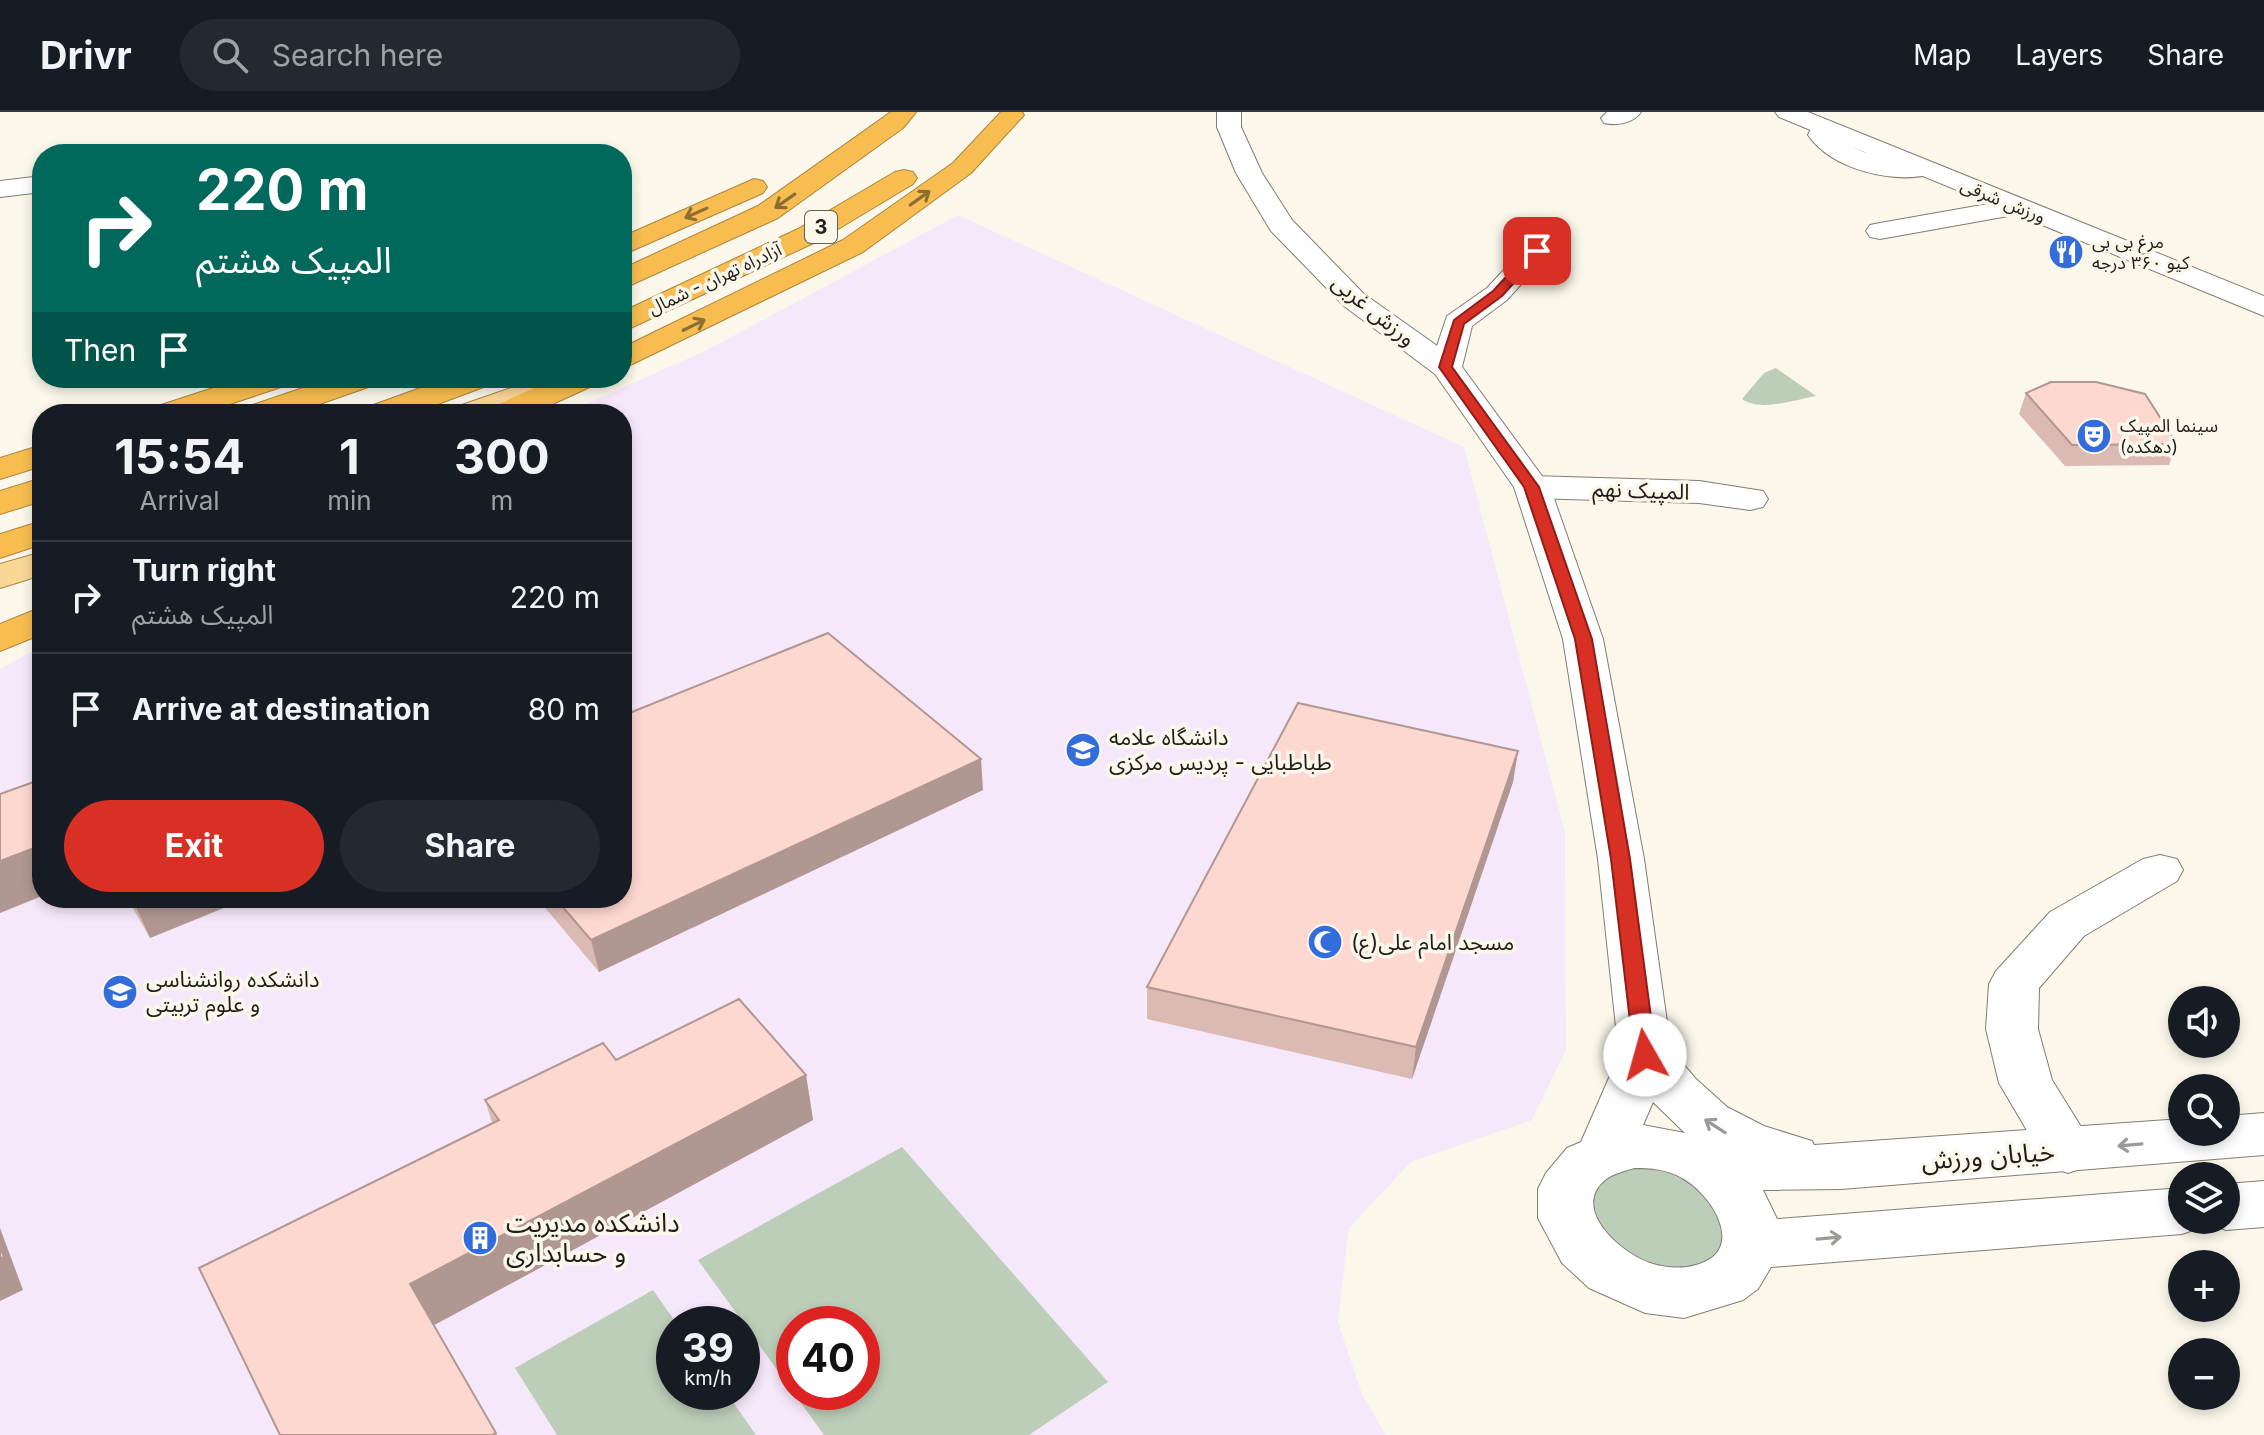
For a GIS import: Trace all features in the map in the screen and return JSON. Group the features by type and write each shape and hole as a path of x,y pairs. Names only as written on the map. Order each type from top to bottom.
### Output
{"highway":[{"name":"آزادراه تهران - شمال","path":"632,318 808,235 1013,113"},
{"path":"632,356 853,246 962,168 1013,113"},
{"name":"آزادراه تهران - شمال","path":"632,276 768,212 899,118"},
{"path":"632,242 899,118"},
{"path":"197,404 246,388"},
{"path":"288,404 334,388"},
{"path":"407,404 451,388"},
{"path":"526,404 561,388"},
{"path":"0,469 32,458"},
{"path":"0,503 32,492"},
{"path":"0,547 32,536"},
{"path":"0,639 32,624"}],"main road":[{"path":"497,404 542,388"},
{"path":"0,577 32,566"}],"street":[{"name":"ورزش غربی","path":"1229,112 1229,127 1249,173 1281,225 1354,300 1446,367 1532,487 1583,639 1621,859 1645,1055 1605,1151"},
{"name":"ورزش شرقی","path":"1787,112 1832,119 1924,169 2264,307"},
{"path":"1832,119 2237,268"},
{"path":"0,189 32,185"},
{"path":"1880,231 2016,207"},
{"path":"1446,367 1458,322 1497,294 1537,251"},
{"name":"المپیک نهم","path":"1532,487 1699,492 1750,499"},
{"path":"2068,1151 2026,1083 2012,1029 2014,984 2067,924 2160,870"},
{"path":"1645,1055 1675,1096 1716,1129 1767,1150 1841,1167"},
{"name":"خیابان ورزش","path":"1712,1168 1841,1167 2264,1134"},
{"path":"1630,1146 1658,1147 1686,1155 1712,1168 1744,1204 1751,1224 1752,1245 1742,1266 1723,1282 1697,1291 1666,1292 1634,1284 1605,1270 1582,1249 1569,1226 1564,1202 1570,1180 1584,1162 1605,1151 1630,1146"},
{"path":"2240,1206 2264,1204"},
{"path":"1752,1245 2168,1212"}],"shaded area":[{"name":"دانشگاه علامه طباطبایی - پردیس مرکزی","path":"958,215 1464,447 1565,832 1566,1050 1532,1120 1411,1162 1349,1228 1338,1322 1362,1394 1386,1435 0,1435 0,669 32,651 32,908 632,908 632,404 586,404 622,388 632,388 632,384 707,350"}],"green space":[{"path":"1776,368 1816,396 1768,405 1742,399 1764,373"},
{"path":"902,1147 1108,1382 1029,1435 824,1435 806,1410 880,1410 880,1306 776,1306 776,1368 760,1346 760,1306 731,1306 698,1260"},
{"path":"1671,1157 1741,1224 1710,1275 1608,1257 1585,1179"},
{"path":"653,1290 664,1306 656,1306 656,1410 739,1410 756,1435 557,1435 515,1368"}],"building":[{"path":"2051,382 2096,382 2145,394 2177,444 2072,445 2026,393"},
{"path":"828,633 981,759 591,940 564,908 632,908 632,712"},
{"name":"مسجد امام علی(ع)","path":"1298,703 1518,751 1416,1047 1147,987"},
{"path":"32,783 32,849 0,861 0,794"},
{"name":"دانشکده مدیریت و حسابداری","path":"739,999 806,1075 410,1284 496,1433 280,1435 199,1268 499,1120 485,1100 603,1043 616,1060"}],"place":[{"name":"مرغ بی بی کیو ۳۶۰ درجه","path":"2066,252"},
{"name":"سینما المپیک (دهکده)","path":"2094,436"},
{"name":"دانشگاه علامه طباطبایی - پردیس مرکزی","path":"1083,750"},
{"name":"مسجد امام علی(ع)","path":"1325,942"},
{"name":"دانشکده روانشناسی و علوم تربیتی","path":"120,992"},
{"name":"دانشکده مدیریت و حسابداری","path":"480,1238"}],"route":[{"path":"1537,251 1497,294 1458,322 1446,367 1532,487 1583,639 1621,859 1645,1055"}]}
